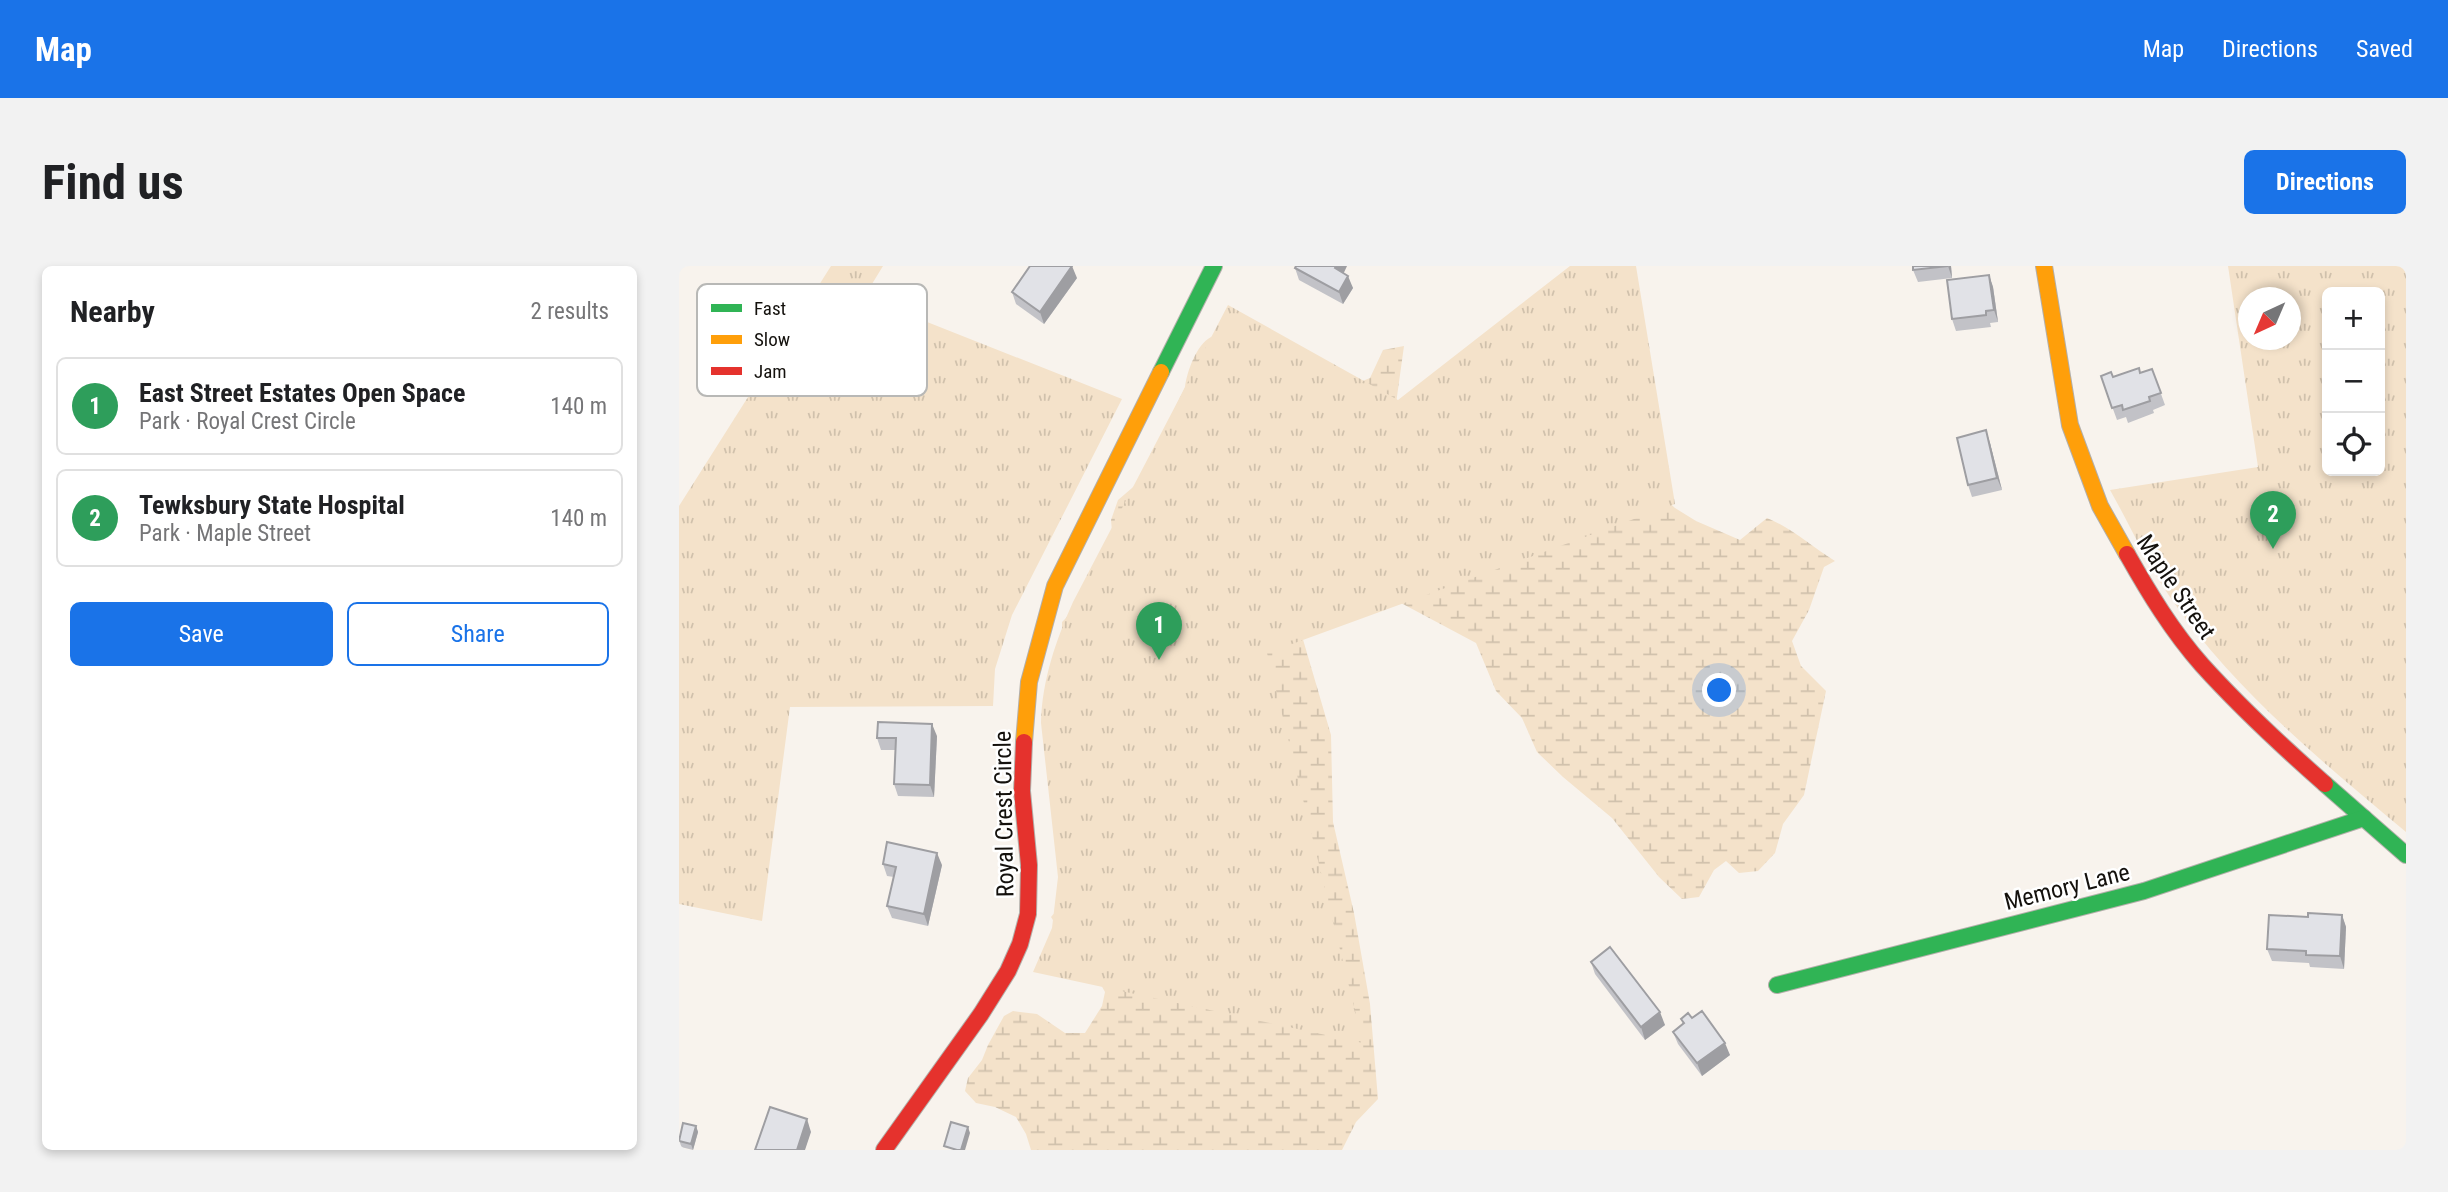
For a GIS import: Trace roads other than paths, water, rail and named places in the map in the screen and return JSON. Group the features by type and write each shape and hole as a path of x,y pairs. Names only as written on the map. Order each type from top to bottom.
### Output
{"street":[{"name":"Royal Crest Circle","path":"884,1150 981,1014 1008,971 1020,944 1028,914 1029,865 1022,791 1025,723 1029,682 1051,598 1214,266"},
{"name":"Maple Street","path":"2044,266 2070,425 2100,506 2122,548 2171,626 2202,665 2289,752 2406,855"},
{"name":"Memory Lane","path":"1777,985 2144,891 2364,818"}],"place":[{"name":"Tewksbury State Hospital","path":"2273,549"},
{"name":"East Street Estates Open Space","path":"1159,660"}]}
